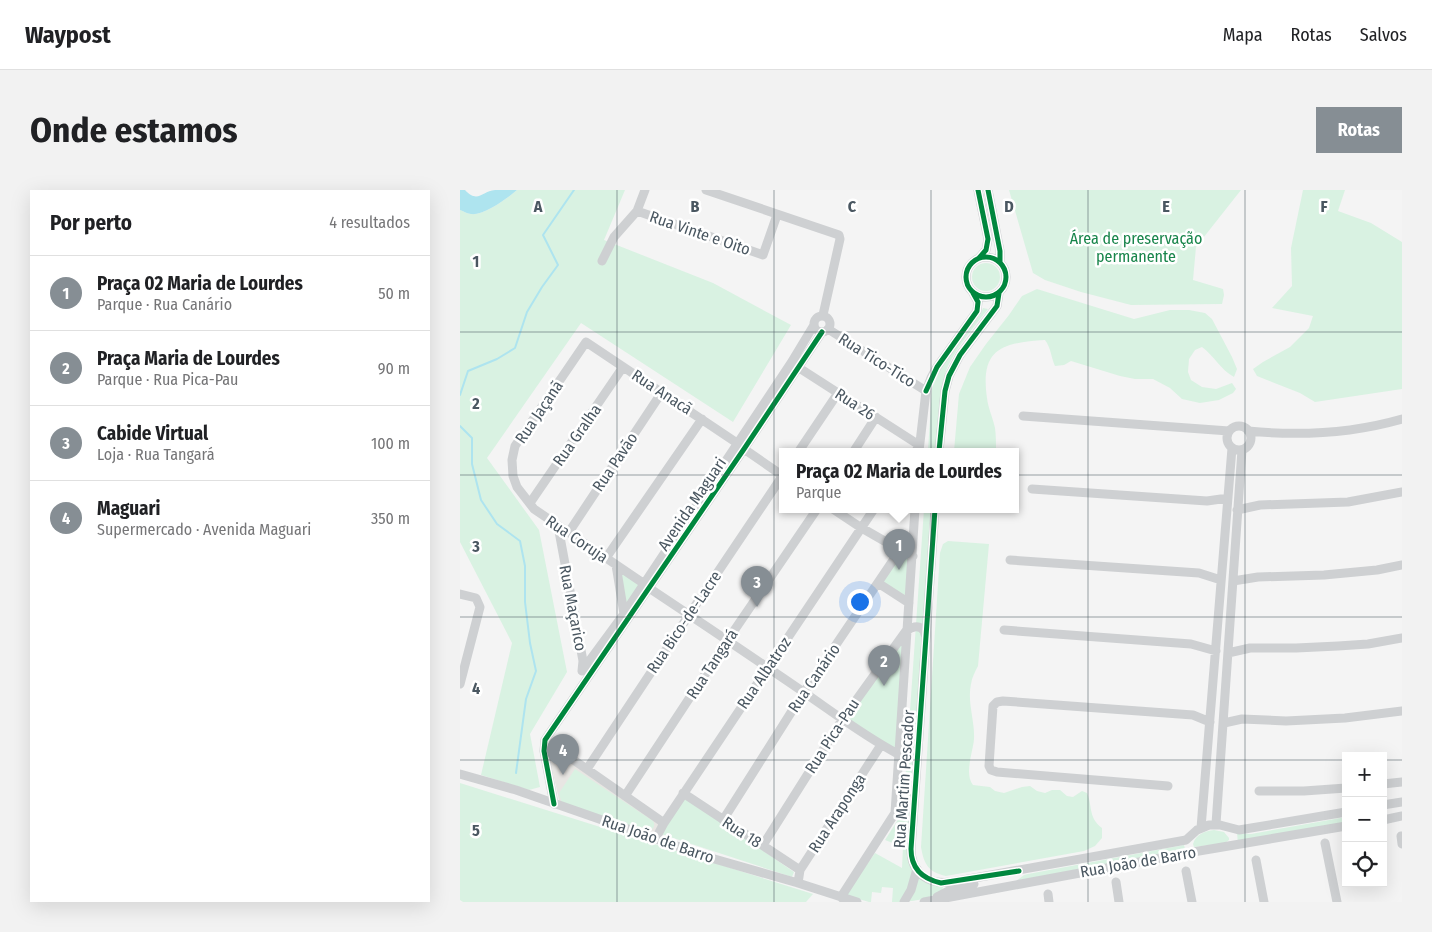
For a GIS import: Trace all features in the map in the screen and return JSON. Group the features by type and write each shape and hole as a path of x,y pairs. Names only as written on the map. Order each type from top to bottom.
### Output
{"street":[{"path":"602,261 614,237 637,211 645,190"},
{"path":"706,190 839,235 840,238 823,315"},
{"path":"918,448 926,391 937,367 977,311 978,302 967,283 966,277 970,265 986,250 988,239 978,190"},
{"path":"988,190 1000,251 1000,262"},
{"name":"Rua Vinte e Oito","path":"637,211 763,255 777,215"},
{"path":"973,293 986,298 993,297 1004,288 1007,281 1005,268 1000,262 990,257 979,258"},
{"path":"939,448 945,391 949,376 960,355 997,306 999,293"},
{"path":"823,315 830,322 825,330 817,330 814,325 816,318 823,315"},
{"name":"Avenida Maguari","path":"795,365 814,325"},
{"name":"Rua Tico-Tico","path":"825,330 926,391"},
{"name":"Avenida Maguari","path":"587,668 646,586 795,365 825,330"},
{"name":"Rua Anacã","path":"586,342 702,419 779,473"},
{"name":"Rua Jaçanã","path":"517,488 513,476 512,460 515,446 586,342"},
{"name":"Rua 26","path":"795,365 876,418 917,448"},
{"name":"Rua Gralha","path":"530,503 623,367"},
{"name":"Rua Pavão","path":"568,532 662,392"},
{"path":"801,448 838,393"},
{"path":"1023,416 1208,429 1228,434"},
{"path":"856,448 876,418"},
{"path":"606,558 702,419"},
{"path":"1249,434 1248,445 1242,450 1232,448 1228,444 1228,434 1234,427 1240,426 1249,434 1307,434 1343,430 1402,419"},
{"path":"1201,828 1232,448"},
{"path":"1242,450 1216,824 1239,830 1342,813"},
{"name":"Rua Bico-de-Lacre","path":"587,769 779,482"},
{"name":"Rua Coruja","path":"517,488 534,509 558,526 804,692 842,720 898,754"},
{"path":"1032,489 1207,502 1228,498"},
{"path":"1237,510 1260,505 1348,502 1402,492"},
{"path":"1238,499 1260,505"},
{"path":"1207,502 1227,510"},
{"name":"Rua Tangará","path":"625,796 813,513"},
{"path":"839,513 912,556"},
{"name":"Rua Albatroz","path":"656,838 664,823 871,513"},
{"name":"Rua Martim Pescador","path":"844,900 895,812 906,631 916,513"},
{"name":"Rua Martim Pescador","path":"917,869 912,860 910,849 935,513"},
{"name":"Rua Maçarico","path":"558,526 587,668"},
{"name":"Rua Canário","path":"723,820 804,692 900,550"},
{"path":"1010,560 1199,573 1221,580"},
{"path":"616,565 624,614"},
{"path":"1233,581 1258,577 1324,575 1377,570 1402,565"},
{"path":"1199,573 1222,568"},
{"path":"1233,570 1258,577"},
{"path":"878,583 909,603"},
{"name":"Avenida Maguari","path":"545,740 581,689 587,668 624,614 646,586"},
{"path":"460,594 476,598 480,607 460,684"},
{"path":"1219,610 1231,610"},
{"path":"906,631 914,626 920,627 926,637"},
{"path":"1004,630 1191,644 1216,651"},
{"name":"Rua Pica-Pau","path":"762,845 842,720 906,631"},
{"path":"1228,652 1250,648 1296,648 1368,644 1402,638"},
{"path":"1191,644 1217,640"},
{"path":"1229,642 1250,648"},
{"path":"1168,786 991,770 989,766 993,706 997,702 1002,701 1193,715 1210,711"},
{"path":"1224,711 1242,719"},
{"path":"1224,723 1242,719 1286,721 1345,718 1402,711"},
{"path":"1193,715 1210,722"},
{"path":"554,804 544,751 545,740 664,823"},
{"name":"Rua Araponga","path":"798,883 800,870 881,745"},
{"path":"1207,755 1221,756"},
{"name":"Rua João de Barro","path":"460,774 516,790 711,858 798,883 844,900 857,902"},
{"path":"1387,784 1402,782"},
{"path":"1204,784 1219,784"},
{"path":"1259,791 1342,788"},
{"name":"Rua 18","path":"684,793 800,870"},
{"path":"1387,804 1402,802"},
{"path":"1387,819 1402,816"},
{"name":"Rua João de Barro","path":"917,869 930,881 941,883 1019,871 1186,840 1201,828 1216,824"},
{"name":"Rua João de Barro","path":"927,901 1342,827"},
{"path":"1230,828 1235,838 1233,845"},
{"path":"1190,838 1189,845 1193,852"},
{"path":"1325,843 1337,902"},
{"path":"1256,860 1264,902"},
{"path":"904,902 912,890 917,869"},
{"name":"Rua João de Barro","path":"927,901 954,888 1004,879 1019,871"},
{"path":"1186,871 1192,902"},
{"path":"1116,882 1119,902"}],"shaded area":[{"path":"547,747 660,823 653,834 560,804"}],"green space":[{"path":"517,190 625,190 604,240 713,283 791,325 733,422 581,323 487,458 539,530 567,672 530,734 540,787 529,790 481,775 512,643 460,542 460,210 471,214 482,212 502,202"},
{"name":"Área de preservação permanente","path":"1009,190 1241,190 1196,247 1193,280 1223,289 1222,304 1131,305 1045,280 1033,273"},
{"path":"1303,190 1345,190 1338,211 1371,223 1402,242 1402,389 1315,402 1300,393 1257,376 1253,369 1290,347 1309,328 1313,316 1272,308 1292,286 1291,248"},
{"path":"986,263 996,267 1000,277 996,287 986,291 976,287 972,277 976,267"},
{"path":"1037,289 1134,319 1170,310 1189,310 1205,313 1212,319 1237,369 1234,377 1225,371 1202,347 1195,350 1189,359 1188,372 1191,380 1202,387 1216,389 1232,383 1236,389 1233,393 1219,400 1200,403 1182,399 1170,388 1153,379 1135,379 1120,376 1071,361 1064,365 1055,366 1049,346 1045,340 1016,343 997,352 991,359 987,369 987,398 995,428 996,448 954,448 959,394 970,367 1022,296"},
{"path":"983,308 988,309 961,343 948,366 942,385 937,448 928,448 932,388 936,375 950,352 980,315"},
{"path":"924,513 933,513 907,848 924,881 943,887 942,891 936,894 912,901 892,902 893,888 882,887 881,893 872,892 871,902 845,895 875,853 902,868 903,847 885,840 903,812"},
{"path":"948,541 989,544 978,666 972,679 970,691 974,739 969,769 970,780 973,785 990,787 995,791 1004,793 1030,786 1037,791 1045,793 1052,790 1060,790 1067,796 1073,797 1082,791 1087,793 1093,816 1102,828 1102,838 1095,846 1084,851 946,876 931,870 925,863 921,847 940,553 943,544"},
{"path":"902,554 908,557 907,598 882,582"},
{"path":"620,571 639,585 625,609"},
{"path":"906,633 898,753 842,720"},
{"path":"575,769 653,821 653,829 649,832 562,804 559,793"},
{"path":"460,783 813,894 806,902 463,902 460,900"},
{"path":"683,799 688,799 794,872 792,877 661,834"},
{"path":"1342,818 1342,826 1238,844 1237,833 1251,834"},
{"path":"1214,830 1224,832 1229,840 1225,843 1194,847 1194,841 1199,835"},
{"path":"1184,845 1185,849 1016,881 1028,874"}],"water":[{"path":"460,190 465,190 473,196 480,196 495,190 517,190 502,202 482,212 471,214 460,210"}],"waterway":[{"path":"460,395 468,371 497,359 515,348 527,312 558,265 543,235 574,190"},
{"path":"460,426 472,438 472,464 481,500 497,524 520,541 525,566 525,602 530,643 536,671 526,699 516,773"}],"cycle path":[{"path":"978,190 988,239 986,250 979,258"},
{"path":"988,190 1000,251 1000,262"},
{"path":"990,257 997,260 1003,266 1006,277 1005,285 997,294 990,297 982,297 975,294 967,285 966,273 969,266 978,258 990,257"},
{"path":"926,391 937,367 977,311 978,302 973,293"},
{"path":"939,448 945,391 949,376 960,355 997,306 999,293"},
{"path":"554,804 544,751 545,740 822,332"},
{"path":"935,513 911,849 913,862 924,876 941,883 1019,871"}],"place":[{"name":"Praça 02 Maria de Lourdes","path":"899,570"},
{"name":"Cabide Virtual","path":"757,607"},
{"name":"Praça Maria de Lourdes","path":"884,686"},
{"name":"Maguari","path":"563,775"}]}
